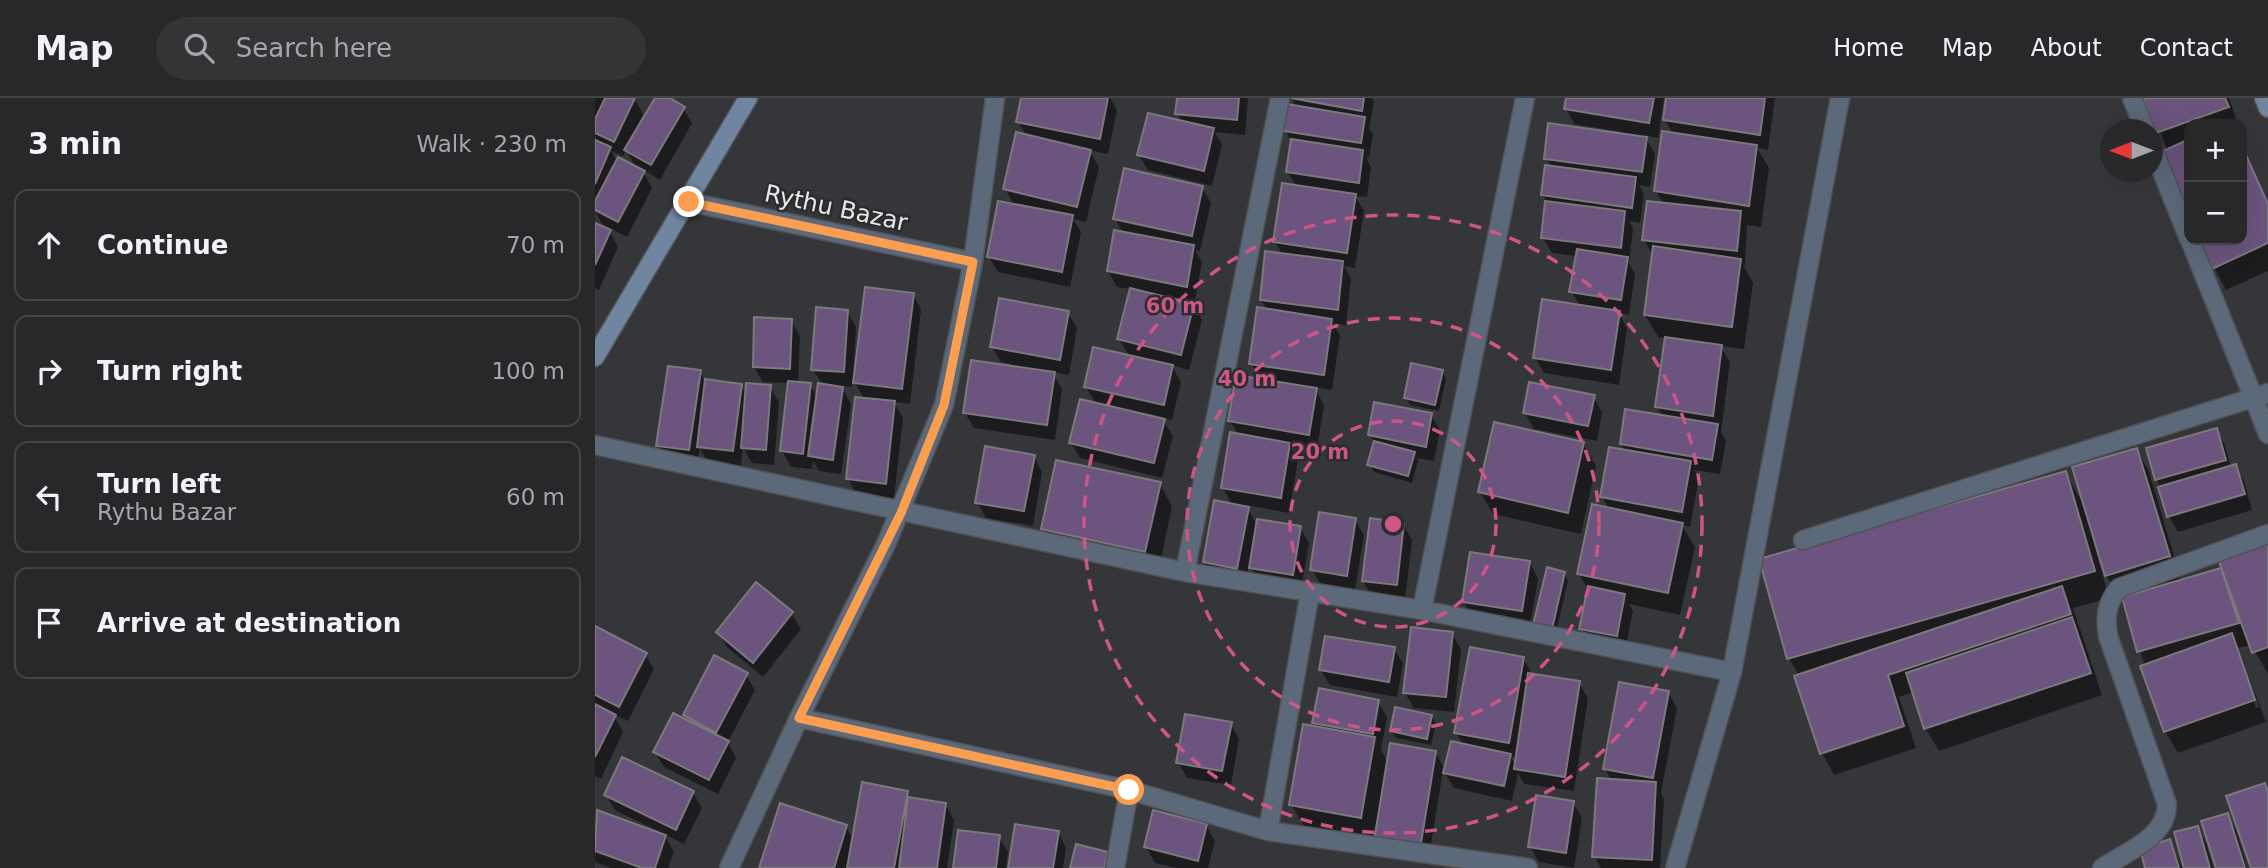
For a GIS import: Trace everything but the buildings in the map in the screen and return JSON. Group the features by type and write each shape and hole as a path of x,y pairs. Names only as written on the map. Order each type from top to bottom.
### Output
{"main road":[{"path":"595,356 689,202 748,98"},
{"path":"2264,98 2268,108"}],"street":[{"path":"729,868 799,718 901,513 944,405 973,262 995,98"},
{"path":"1185,572 1280,98"},
{"path":"1422,610 1525,98"},
{"path":"1675,868 1732,672 1840,98"},
{"path":"2132,98 2141,119"},
{"path":"2163,174 2184,226"},
{"name":"Rythu Bazar","path":"689,202 973,262"},
{"path":"2192,245 2261,396 2268,434"},
{"path":"1803,540 2261,396"},
{"path":"595,445 1185,572 1422,610 1732,672"},
{"path":"2102,868 2161,830 2167,818 2167,804 2108,636 2105,618 2108,602 2119,588 2268,534"},
{"path":"1268,831 1310,592"},
{"path":"799,718 1129,790 1268,831 1528,868"},
{"path":"1115,868 1129,790"}],"route":[{"path":"689,202 973,262 944,405 901,513 799,718 1129,790"}]}
